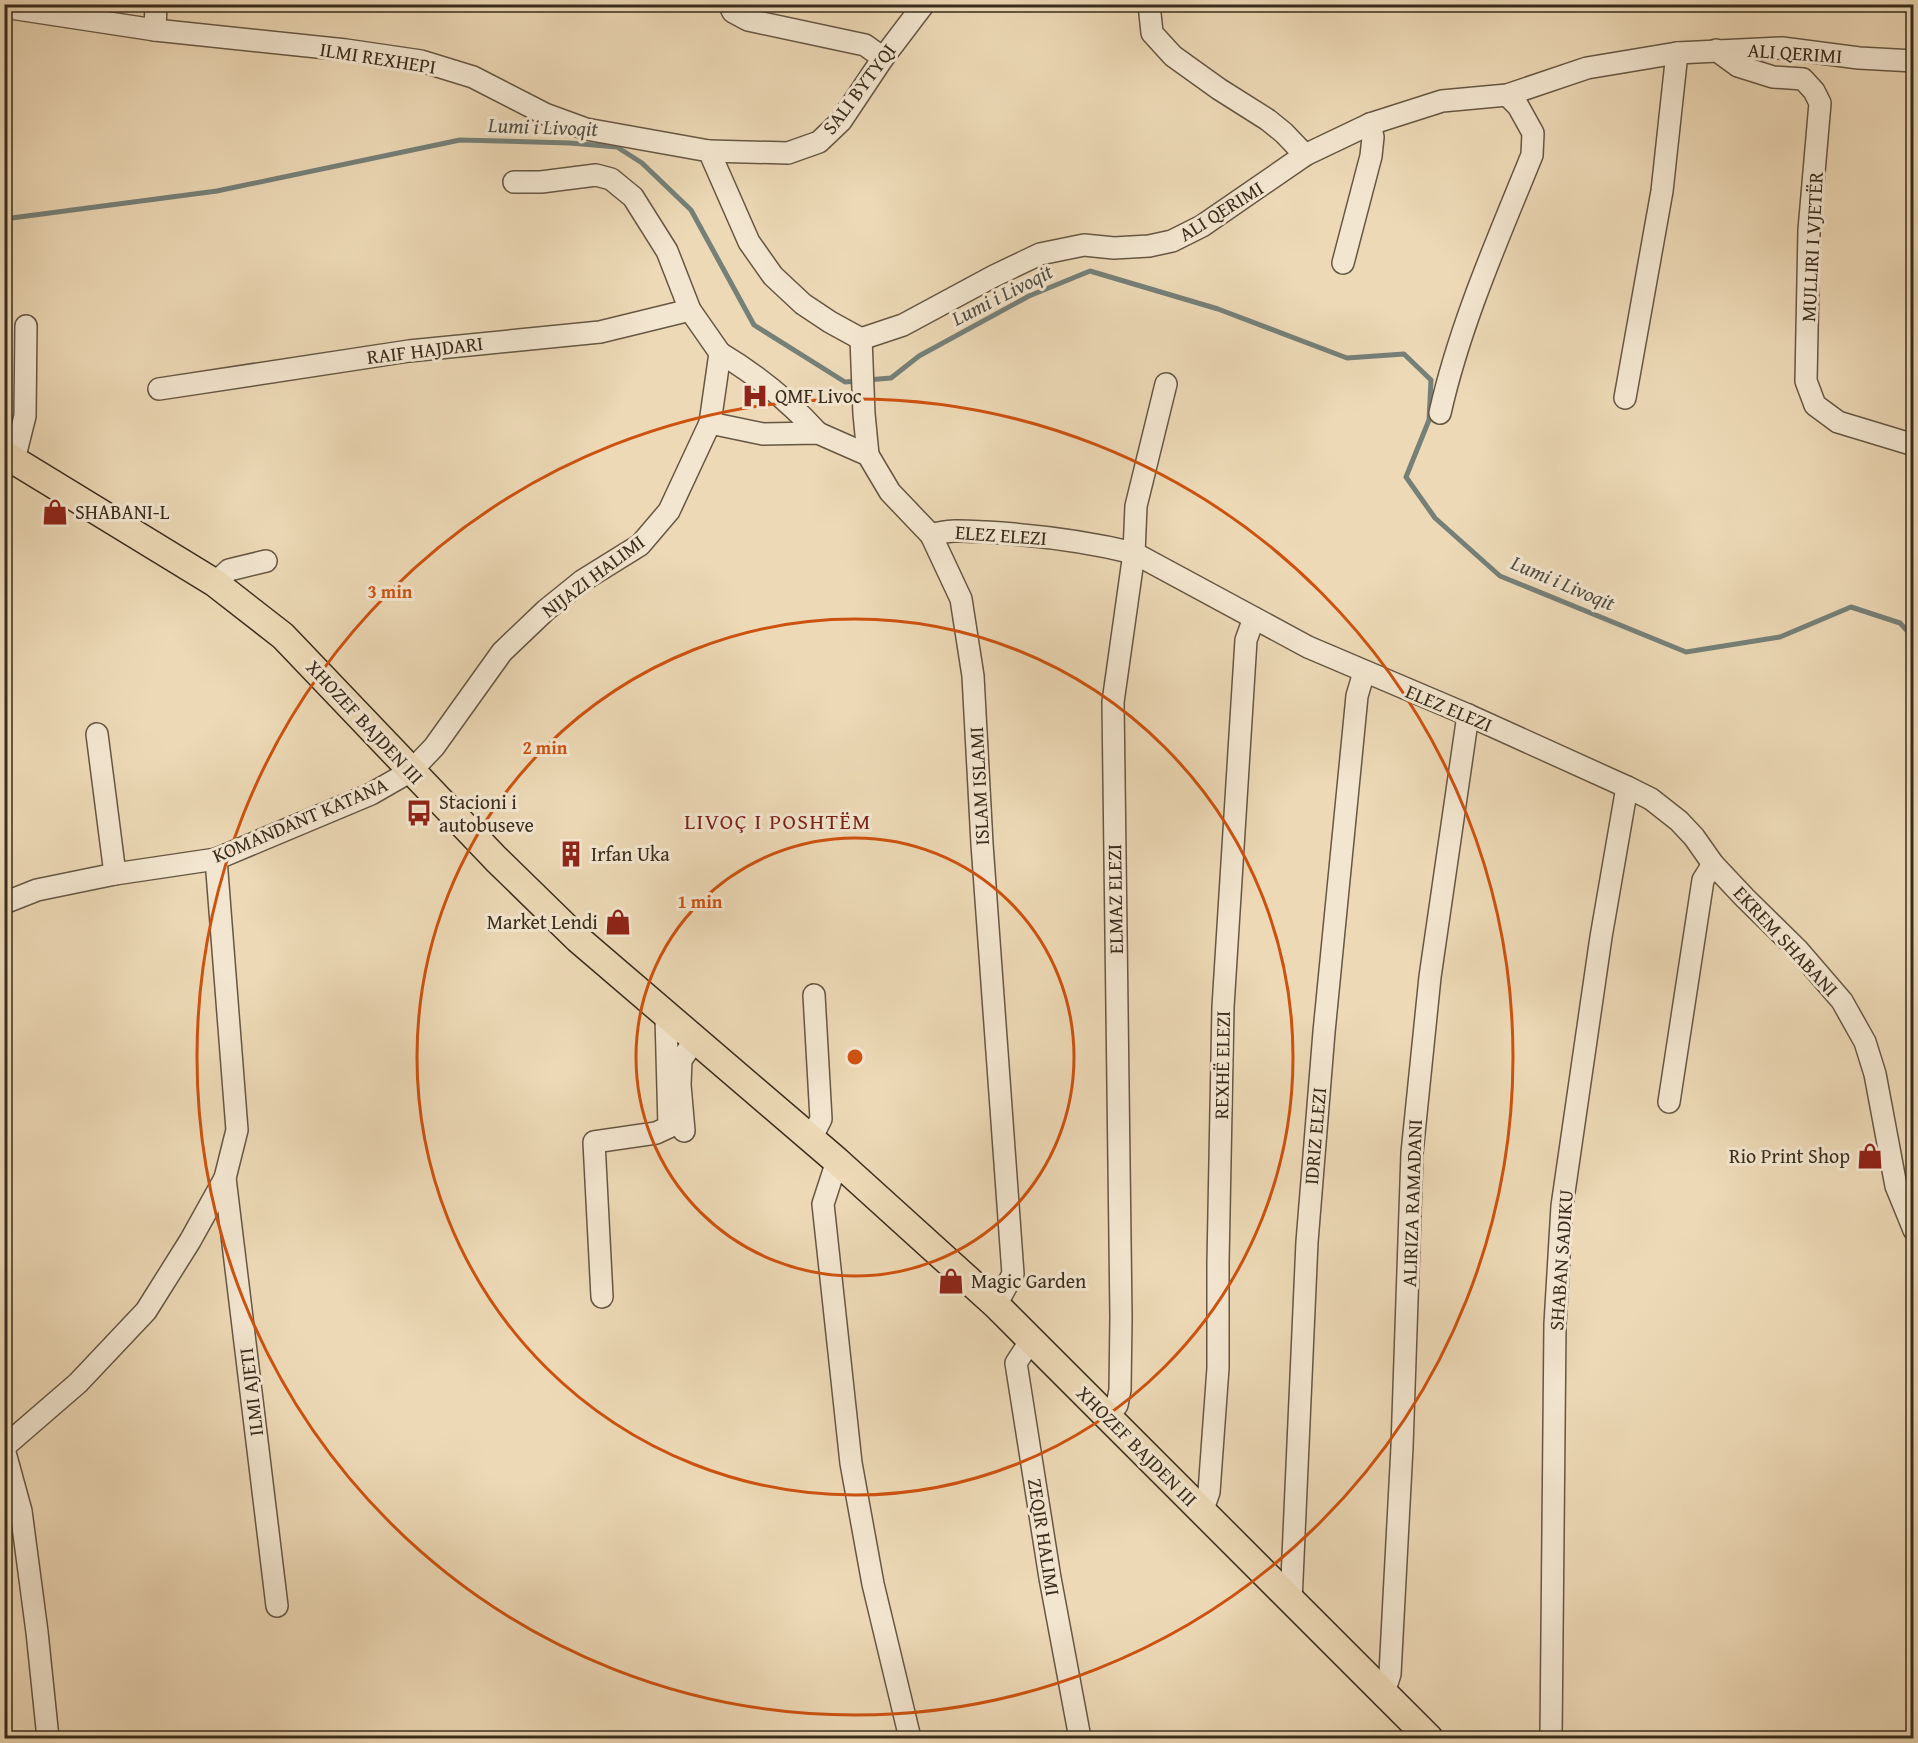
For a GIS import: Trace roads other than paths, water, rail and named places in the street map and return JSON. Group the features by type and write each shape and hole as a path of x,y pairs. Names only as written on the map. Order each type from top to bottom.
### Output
{"main road":[{"name":"XHOZEF BAJDEN III","path":"9,457 215,583 283,636 496,859 578,939 666,1017 837,1161 996,1305 1429,1738"}],"street":[{"path":"155,30 156,4"},
{"path":"729,4 733,12 748,20 865,45 884,58"},
{"name":"SALI BYTYQI","path":"709,150 788,153 819,142 841,121 924,4"},
{"path":"1149,4 1152,33 1173,56 1268,120 1305,155"},
{"name":"ILMI REXHEPI","path":"4,8 29,8 155,30 346,50 421,61 473,77 545,114 586,129 709,150"},
{"name":"ALI QERIMI","path":"861,347 1040,254 1084,245 1114,248 1149,246 1172,241 1202,226 1305,155 1370,124 1442,101 1507,95 1587,68 1677,53 1782,48 1859,58 1914,61"},
{"name":"MULLIRI I VJETËR","path":"1716,50 1738,66 1773,76 1803,79 1814,91 1820,103 1809,230 1806,381 1815,405 1838,422 1914,445"},
{"path":"1625,398 1662,191 1677,53"},
{"path":"1440,413 1449,373 1466,323 1532,155 1533,133 1518,106 1507,95"},
{"path":"1343,263 1371,156 1373,137 1370,124"},
{"path":"514,182 541,182 596,175 611,179 633,197 667,251 690,310 720,353 744,367 794,406 818,433 868,455 861,347 803,304 772,276 749,242 709,150"},
{"name":"RAIF HAJDARI","path":"159,389 409,351 600,332 690,310"},
{"name":"XHOZEF BAJDEN III","path":"9,457 25,416 26,326"},
{"path":"720,353 710,423 763,434 818,433"},
{"name":"ELMAZ ELEZI","path":"1108,1416 1117,1405 1120,1390 1113,702 1134,553 1136,506 1166,384"},
{"name":"NIJAZI HALIMI","path":"411,771 434,747 502,652 546,610 573,589 640,545 669,511 710,423"},
{"name":"ISLAM ISLAMI","path":"868,455 890,492 931,535 961,599 973,676 982,844 1014,1274 996,1305"},
{"name":"ELEZ ELEZI","path":"931,535 945,530 1027,534 1103,545 1134,553 1308,647 1627,787 1651,800 1680,821 1713,864"},
{"path":"215,583 229,570 266,561"},
{"name":"REXHË ELEZI","path":"1202,1512 1209,1492 1218,1368 1224,995 1246,640 1254,618"},
{"name":"IDRIZ ELEZI","path":"1291,1602 1309,1219 1324,1032 1355,708 1364,672"},
{"name":"ALIRIZA RAMADANI","path":"1384,1693 1390,1674 1402,1447 1412,1153 1430,977 1468,716"},
{"path":"97,734 115,874"},
{"name":"KOMANDANT KATANA","path":"4,903 37,890 115,874 216,859 371,794 411,771"},
{"name":"SHABAN SADIKU","path":"1551,1738 1555,1324 1563,1206 1601,937 1627,787"},
{"name":"ILMI AJETI","path":"48,1738 21,1511 4,1448 78,1383 146,1311 190,1241 225,1178 237,1130 216,859"},
{"path":"1669,1102 1703,880 1713,864"},
{"name":"EKREM SHABANI","path":"1713,864 1798,950 1842,1001 1865,1042 1875,1074 1896,1186 1913,1229"},
{"path":"811,1139 821,1119 814,995"},
{"path":"602,1298 594,1142 656,1132 669,1127 666,1017"},
{"path":"684,1131 680,1085 681,1060 695,1040"},
{"path":"837,1161 823,1203 851,1463 873,1584 910,1738"},
{"name":"ILMI AJETI","path":"225,1178 277,1606"},
{"name":"ZEQIR HALIMI","path":"1032,1340 1016,1362 1050,1578 1080,1738"}],"waterway":[{"name":"Lumi i Livoqit","path":"4,219 217,191 460,140 570,143 617,147 642,163 691,210 754,325 845,382 858,381"},
{"name":"Lumi i Livoqit","path":"867,380 891,378 919,356 1029,296 1090,271 1218,309 1347,358 1404,354 1431,380 1429,420 1406,477 1435,518 1500,576 1686,652 1780,637 1851,607 1900,623 1914,638"}],"place":[{"name":"QMF Livoc","path":"755,396"},
{"name":"SHABANI-L","path":"55,512"},
{"name":"Stacioni i autobuseve","path":"419,813"},
{"name":"Irfan Uka","path":"571,854"},
{"name":"Market Lendi","path":"618,922"},
{"name":"Rio Print Shop","path":"1870,1156"},
{"name":"Magic Garden","path":"951,1281"}],"district":[{"name":"LIVOÇ I POSHTËM","path":"778,821"}]}
